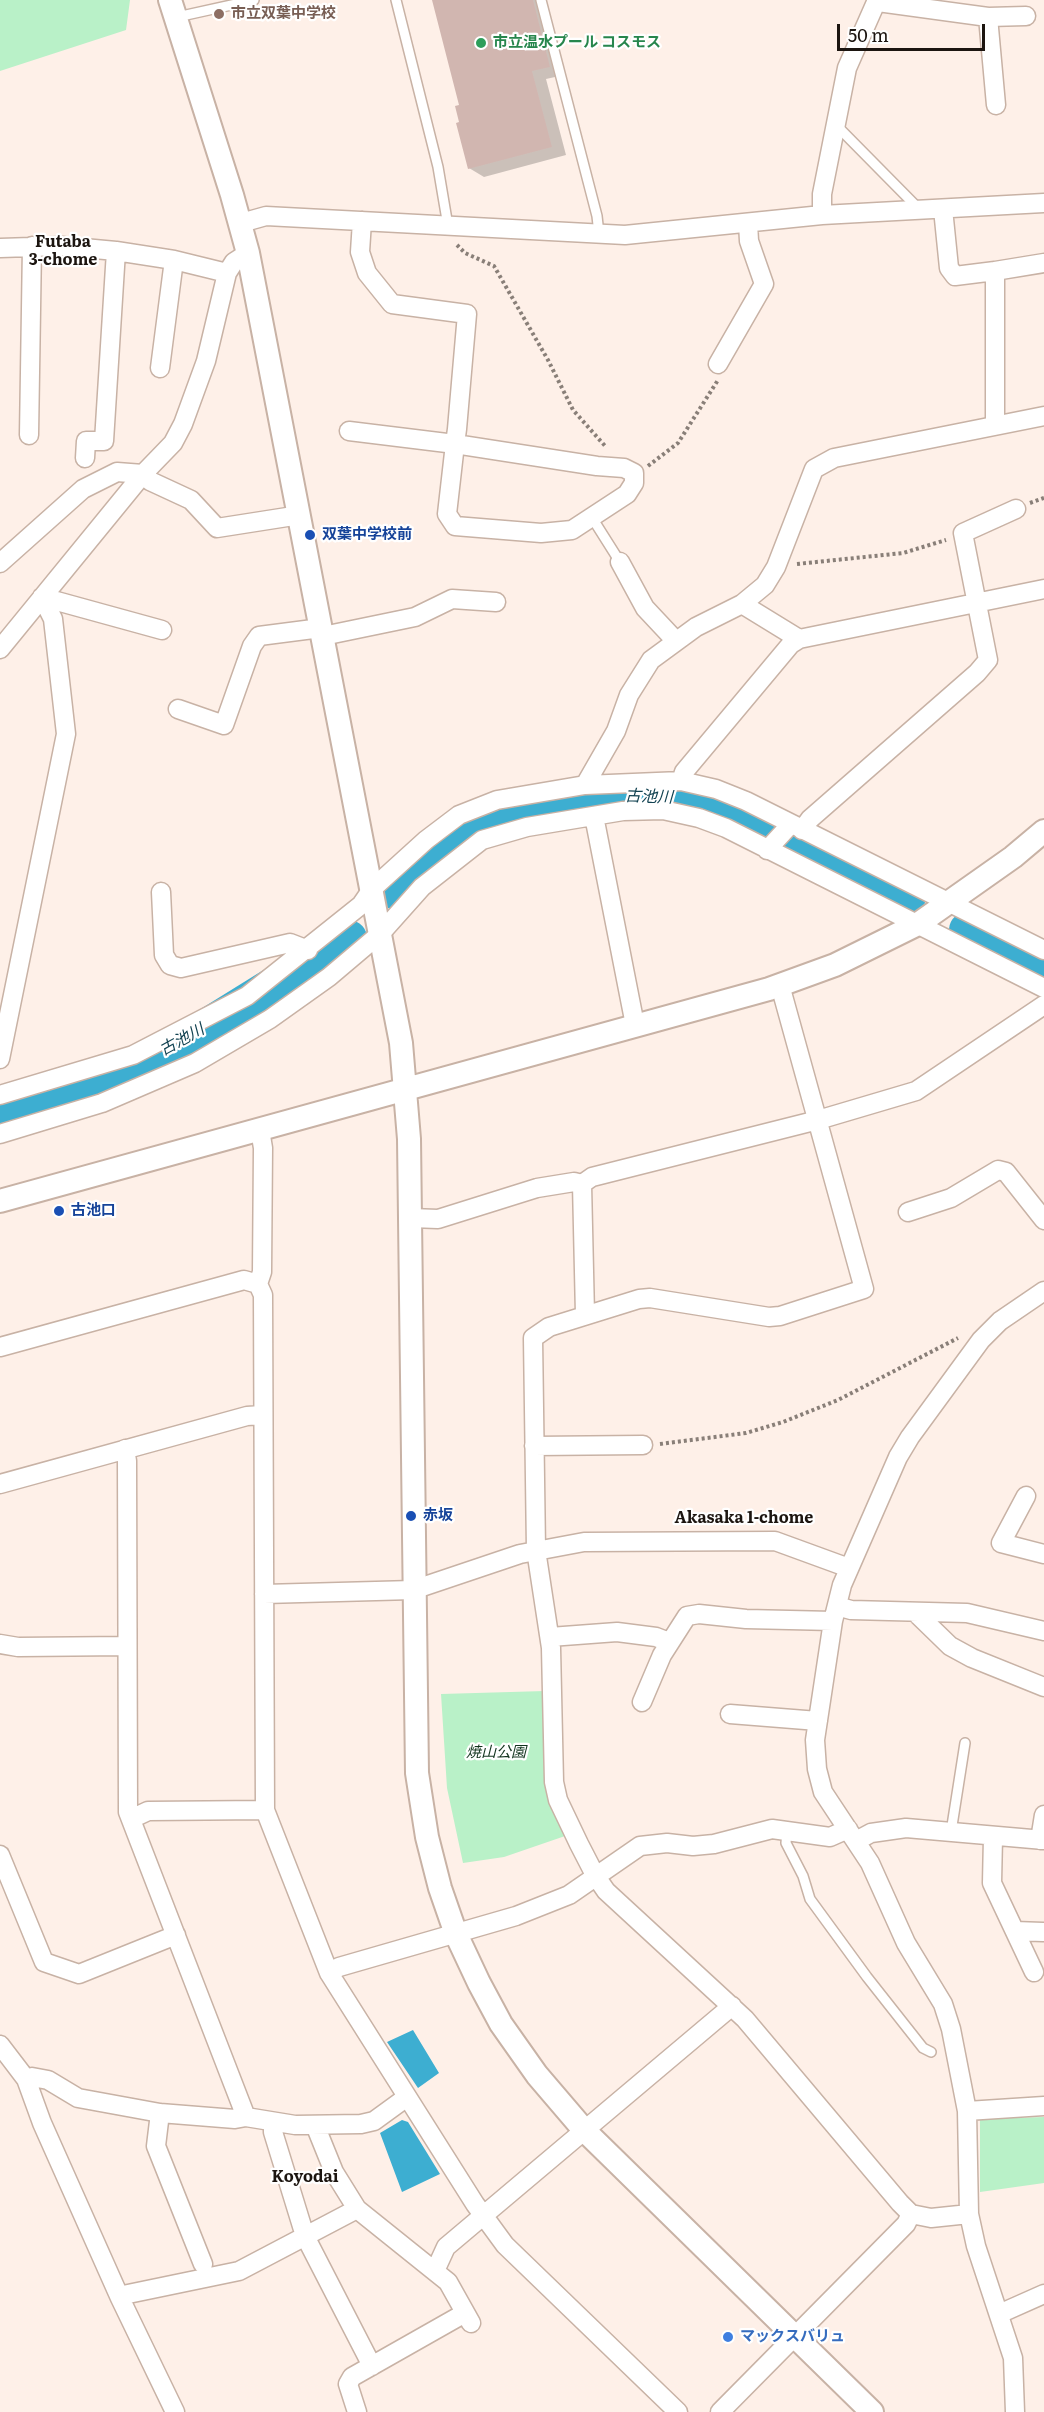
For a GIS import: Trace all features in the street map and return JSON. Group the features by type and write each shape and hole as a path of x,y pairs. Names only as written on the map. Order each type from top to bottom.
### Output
{"street":[{"path":"822,215 822,194 847,68 877,1 988,17 1026,16"},
{"path":"172,9 241,223 248,253 381,933 406,1089 411,1218 413,1590 417,1773 427,1837 456,1934 501,2024 537,2075 584,2130 872,2412"},
{"path":"988,17 996,105"},
{"path":"241,223 266,216 625,235 822,215 1044,202"},
{"path":"943,209 949,268 955,276 1044,263"},
{"path":"349,431 455,444 624,468 634,473 634,483 627,494 572,530 541,533 455,526 447,514 455,444 467,314 392,304 367,273 360,252 362,221"},
{"path":"718,364 764,284 749,241 748,223"},
{"path":"0,248 32,246 116,251 174,260 227,273"},
{"path":"29,435 32,246"},
{"path":"85,458 86,441 104,441 116,251"},
{"path":"0,649 143,474 172,443 183,424 206,361 227,273 234,262 248,253"},
{"path":"160,368 174,260"},
{"path":"995,271 995,425"},
{"path":"585,784 616,731 629,695 651,660 675,640 742,604 765,585 776,567 814,469 834,458 1044,416"},
{"path":"0,563 83,489 117,472 143,474 150,481 191,500 217,528 300,515"},
{"path":"768,848 810,819 977,673 988,660 963,532 1016,509"},
{"path":"620,562 645,608 675,640"},
{"path":"681,781 684,772 791,644 799,639 1044,589"},
{"path":"42,597 162,630"},
{"path":"0,1059 8,978 66,734 53,619 42,597"},
{"path":"178,709 224,725 252,646 259,636 322,632 415,617 453,599 496,602"},
{"path":"742,604 799,639"},
{"path":"0,1095 133,1055 246,996 308,950 361,905 372,889 426,840 459,815 497,800 585,784 681,781 716,789 1044,950"},
{"path":"0,1134 102,1103 195,1063 280,1012 328,977 381,933 422,887 482,840 527,827 623,811 663,810 708,821 768,848 1044,988"},
{"path":"594,816 634,1025"},
{"path":"0,1201 780,986 835,965 918,924 1044,831"},
{"path":"161,892 164,955 170,965 181,968 290,943 308,950"},
{"path":"780,986 864,1289 780,1316 769,1317 650,1298 549,1327 533,1338 536,1550 550,1637 554,1782 558,1800 595,1875 606,1891 732,2006 911,2214 931,2218 969,2214"},
{"path":"411,1218 438,1219 537,1188 574,1182 582,1184 592,1177 818,1120 916,1091 1044,1005"},
{"path":"260,1130 263,1148 262,1272 258,1284 263,1295 265,1810 328,1973 484,2216 505,2244 678,2412"},
{"path":"908,1212 951,1198 998,1170 1006,1172 1044,1220"},
{"path":"582,1184 585,1315"},
{"path":"0,1347 244,1280 258,1284"},
{"path":"1015,2412 1012,2358 976,2246 969,2214 967,2111 951,2030 943,2004 906,1943 870,1863 823,1792 817,1769 815,1740 835,1613 849,1568 910,1437 981,1340 1000,1321 1042,1295"},
{"path":"0,1484 248,1416 262,1415"},
{"path":"534,1446 643,1445"},
{"path":"125,1449 127,1461 128,1812 246,2117"},
{"path":"1026,1496 1001,1544 1044,1554"},
{"path":"264,1594 413,1590 536,1550 584,1542 775,1541 849,1568"},
{"path":"642,1702 669,1642 687,1616 699,1614 746,1619 851,1610 967,1613 1044,1631"},
{"path":"915,1612 950,1646 972,1658 1044,1687"},
{"path":"550,1637 617,1632 656,1637 669,1642"},
{"path":"0,1644 18,1647 127,1646"},
{"path":"730,1714 818,1721"},
{"path":"131,1819 148,1811 265,1810"},
{"path":"328,1973 339,1967 456,1934 569,1895 640,1846 667,1843 693,1846 714,1844 772,1829 830,1837 906,1828 1042,1840 1044,1815"},
{"path":"993,1837 992,1883 1034,1972"},
{"path":"0,1855 44,1962 79,1974 176,1935"},
{"path":"1015,1931 1043,1932"},
{"path":"435,2271 446,2247 732,2006"},
{"path":"0,2044 26,2079 42,2123 120,2298 176,2412"},
{"path":"26,2079 32,2077 48,2080 78,2098 160,2113 235,2119 246,2117 273,2123 315,2125 374,2121 407,2097"},
{"path":"967,2111 1044,2106"},
{"path":"160,2113 156,2146 202,2264"},
{"path":"273,2123 273,2132 305,2236 372,2366"},
{"path":"315,2125 334,2172 357,2209 448,2282 468,2318 352,2377 348,2384 357,2412"},
{"path":"120,2298 128,2294 239,2271 265,2260 357,2209"},
{"path":"720,2412 906,2224 911,2214"},
{"path":"999,2314 1044,2294"}],"lane":[{"path":"172,9 254,0"},
{"path":"396,0 438,167 448,226"},
{"path":"542,0 597,216 599,234"},
{"path":"836,125 920,210"},
{"path":"596,524 620,562"},
{"path":"951,1832 965,1743"},
{"path":"787,1830 786,1843 803,1876 810,1899 923,2048 931,2052"}],"path":[{"path":"448,226 456,243 465,253 494,266 548,360 573,410 607,448"},
{"path":"634,473 651,464 678,443 722,375 718,364"},
{"path":"776,567 903,553 930,546 963,532"},
{"path":"643,1445 702,1440 783,1422 838,1400 960,1337 973,1335 981,1340"}],"green space":[{"path":"0,0 130,0 126,30 0,71"},
{"name":"焼山公園","path":"545,1691 568,1835 504,1857 463,1863 447,1788 441,1694"},
{"path":"1044,2117 1044,2183 980,2192 980,2119"}],"water":[{"path":"413,2030 439,2073 418,2088 387,2042"},
{"path":"402,2120 408,2122 440,2174 402,2192 380,2133"}],"building":[{"path":"432,0 533,0 550,67 532,71 552,147 468,169 456,123 459,122 455,106 459,105"}],"waterway":[{"name":"古池川","path":"398,893 440,849 514,810 599,795 668,795 712,805 907,901"},
{"name":"古池川","path":"967,930 1044,969"},
{"name":"古池川","path":"0,1111 102,1079 175,1046 349,938"}],"place":[{"name":"市立双葉中学校","path":"219,14"},
{"name":"市立温水プール コスモス","path":"481,43"},
{"name":"双葉中学校前","path":"310,535"},
{"name":"古池口","path":"59,1211"},
{"name":"赤坂","path":"411,1516"},
{"name":"マックスバリュ","path":"728,2337"}],"district":[{"name":"Futaba 3-chome","path":"63,251"},
{"name":"Akasaka 1-chome","path":"744,1518"},
{"name":"Koyodai","path":"305,2177"}]}
